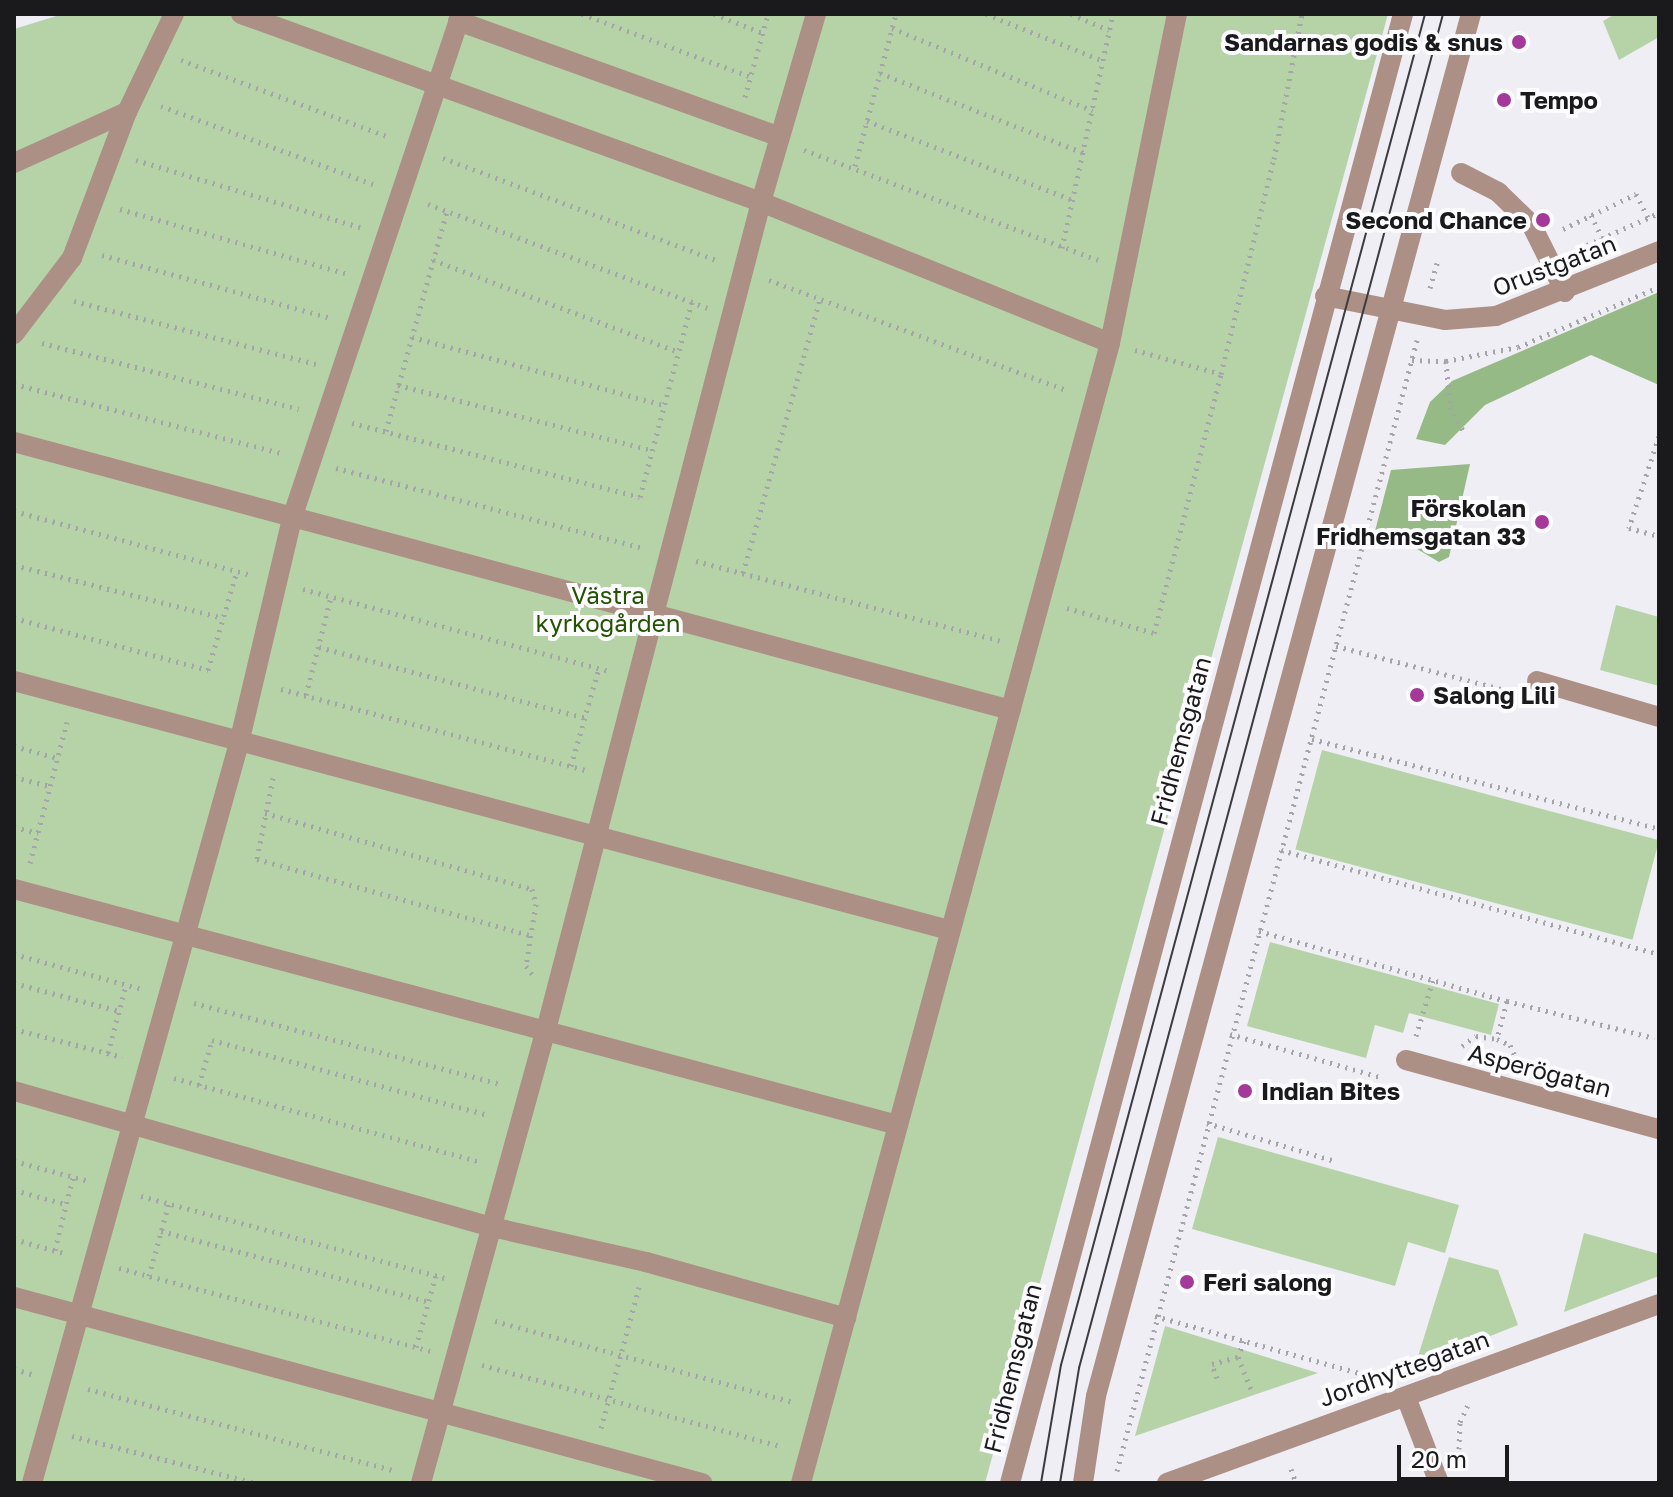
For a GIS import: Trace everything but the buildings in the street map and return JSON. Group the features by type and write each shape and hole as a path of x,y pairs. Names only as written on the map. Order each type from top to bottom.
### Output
{"street":[{"path":"21,337 76,248 114,154 130,104 174,14"},
{"path":"241,14 761,202 1110,343"},
{"path":"421,1480 558,986 761,202 816,14"},
{"path":"801,1483 949,930 1096,400 1177,14"},
{"name":"Fridhemsgatan","path":"1010,1483 1325,296 1403,14"},
{"path":"1083,1483 1096,1396 1387,311 1471,14"},
{"path":"32,1483 239,743 293,515 434,82 460,17 738,121 780,140"},
{"path":"14,163 130,104"},
{"path":"1461,173 1498,192 1540,239 1565,292"},
{"name":"Orustgatan","path":"1325,296 1387,311 1445,320 1485,317 1565,292 1659,251"},
{"path":"14,442 1011,710"},
{"path":"14,681 949,930"},
{"path":"1537,681 1659,717"},
{"path":"18,890 898,1125"},
{"name":"Asperögatan","path":"1406,1060 1659,1129"},
{"path":"14,1091 135,1121 492,1227 646,1262 846,1318"},
{"path":"14,1297 702,1483"},
{"name":"Jordhyttegatan","path":"1167,1483 1659,1304"},
{"path":"1406,1397 1439,1483"}],"path":[{"path":"582,14 751,77"},
{"path":"714,14 763,33"},
{"path":"738,121 768,14"},
{"path":"855,166 896,14"},
{"path":"986,14 1104,61"},
{"path":"1071,14 1109,30"},
{"path":"1062,248 1113,14"},
{"path":"1042,601 1154,633 1274,159 1302,14"},
{"path":"892,28 1093,111"},
{"path":"154,50 1096,400"},
{"path":"880,73 1084,153"},
{"path":"130,104 398,193 732,317"},
{"path":"867,121 1073,200"},
{"path":"780,140 855,166 1062,248 1126,266"},
{"path":"114,154 384,234"},
{"path":"1540,239 1636,194 1648,218"},
{"path":"96,202 369,280"},
{"path":"386,431 447,211"},
{"path":"1551,263 1659,213"},
{"path":"1591,215 1602,238"},
{"path":"76,248 355,325"},
{"path":"433,260 679,352"},
{"path":"46,293 340,371"},
{"path":"743,573 820,299"},
{"path":"21,337 640,497 692,302"},
{"path":"412,337 664,405"},
{"path":"1110,343 1221,374"},
{"path":"1446,361 1450,407 1465,434"},
{"path":"14,384 1028,648"},
{"path":"398,385 652,450"},
{"path":"1659,436 1629,528 1659,536"},
{"path":"14,511 638,679"},
{"path":"14,565 223,618"},
{"path":"14,618 208,670 237,571"},
{"path":"306,695 331,597"},
{"path":"1115,1481 1155,1316 1336,646 1517,693 1537,681"},
{"path":"319,647 585,718"},
{"path":"571,766 599,668"},
{"path":"253,681 612,777"},
{"path":"18,890 38,833 73,697"},
{"path":"1312,739 1659,829"},
{"path":"14,746 57,758"},
{"path":"279,753 256,850 264,863 529,935"},
{"path":"14,777 50,786"},
{"path":"265,813 532,889 536,904 526,966 532,974 558,986"},
{"path":"14,827 38,833"},
{"path":"1281,850 1659,954"},
{"path":"1259,931 1507,1001 1654,1038"},
{"path":"14,954 529,1091"},
{"path":"1230,1034 1399,1083 1433,980"},
{"path":"14,983 119,1011"},
{"path":"108,1053 126,984"},
{"path":"1497,1039 1507,1001"},
{"path":"14,1029 108,1053 199,1085 509,1169"},
{"path":"199,1085 212,1040 488,1115"},
{"path":"1207,1123 1335,1161"},
{"path":"14,1161 476,1286"},
{"path":"55,1250 73,1177"},
{"path":"14,1190 66,1204"},
{"path":"149,1276 169,1203"},
{"path":"161,1231 429,1302"},
{"path":"14,1239 809,1453"},
{"path":"594,1452 646,1262"},
{"path":"416,1347 436,1275"},
{"path":"468,1313 822,1409"},
{"path":"1155,1316 1379,1382"},
{"path":"1244,1341 1238,1357 1251,1390"},
{"path":"1217,1378 1212,1364 1238,1357"},
{"path":"62,1382 421,1480"},
{"path":"1460,1461 1460,1422 1468,1406 1481,1398"},
{"path":"48,1427 255,1483"},
{"path":"1288,1461 1296,1483"}],"green space":[{"name":"Västra kyrkogården","path":"63,14 1388,14 985,1483 14,1483 14,29"},
{"path":"1615,14 1659,14 1659,37 1619,60 1603,21"},
{"path":"1659,292 1659,385 1591,355 1485,405 1445,445 1416,439 1430,402 1452,381"},
{"path":"1470,464 1449,557 1439,562 1400,539 1374,535 1391,470"},
{"path":"1616,605 1659,617 1659,686 1600,670"},
{"path":"1322,750 1659,840 1632,940 1295,849"},
{"path":"1270,942 1499,1004 1491,1035 1409,1013 1403,1033 1375,1025 1366,1058 1247,1026"},
{"path":"1218,1137 1459,1205 1445,1253 1408,1242 1395,1286 1192,1229"},
{"path":"1584,1233 1659,1254 1659,1276 1564,1312"},
{"path":"1449,1257 1498,1270 1518,1325 1415,1366"},
{"path":"1165,1326 1318,1373 1135,1436"}],"tram line":[{"path":"1041,1483 1061,1365 1425,14"},
{"path":"1060,1483 1079,1368 1443,14"}],"place":[{"name":"Sandarnas godis & snus","path":"1519,42"},
{"name":"Tempo","path":"1504,100"},
{"name":"Second Chance","path":"1543,220"},
{"name":"Förskolan Fridhemsgatan 33","path":"1542,522"},
{"name":"Salong Lili","path":"1417,695"},
{"name":"Indian Bites","path":"1245,1091"},
{"name":"Feri salong","path":"1187,1282"}]}
